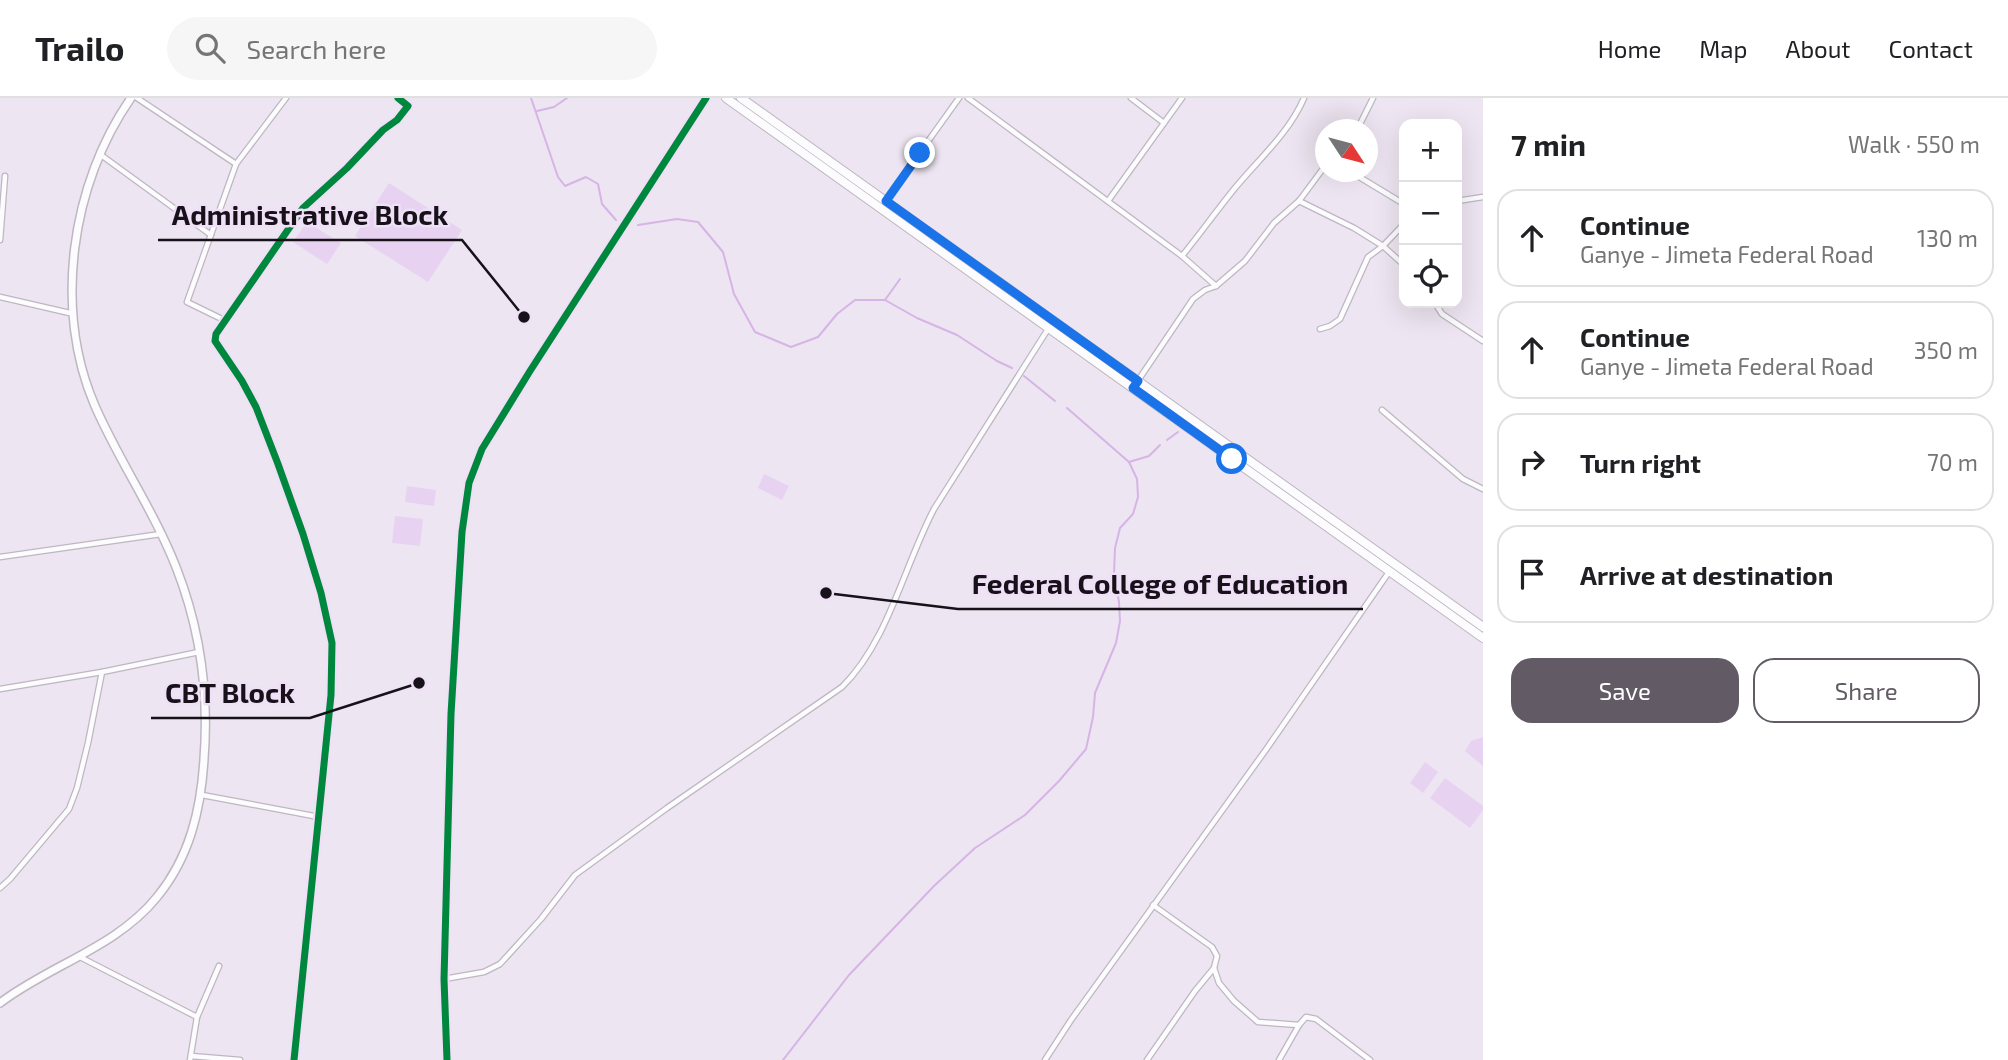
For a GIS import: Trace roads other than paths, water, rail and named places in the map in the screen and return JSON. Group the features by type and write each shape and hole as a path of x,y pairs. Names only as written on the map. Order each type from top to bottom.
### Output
{"main road":[{"path":"0,1003 121,930 156,899 185,853 202,795 204,685 199,652 181,581 161,534 117,452 92,397 78,351 73,272 78,225 99,153 131,98"},
{"path":"726,98 1048,328 1135,385"},
{"path":"741,98 1336,528 1482,625"},
{"path":"1336,528 1483,638"}],"street":[{"path":"137,98 236,164"},
{"path":"226,321 187,302 236,164 286,98"},
{"path":"293,1060 331,695 332,643 321,593 278,464 242,381 215,341 216,334 303,208 383,130 397,120 408,106 398,98"},
{"path":"447,1060 444,979 451,715 462,532 469,483 482,449 706,98"},
{"path":"886,201 959,98"},
{"path":"968,98 1182,256 1216,286"},
{"path":"1130,98 1164,123"},
{"path":"1108,201 1182,98"},
{"path":"1182,256 1293,120 1304,98"},
{"path":"1362,119 1373,98"},
{"path":"99,153 211,235"},
{"path":"0,240 5,176"},
{"path":"1135,385 1193,299 1216,286 1245,261 1274,223 1299,201 1315,179"},
{"path":"1368,182 1399,201"},
{"path":"1462,200 1483,197"},
{"path":"1299,201 1354,228 1383,246 1399,260"},
{"path":"1320,329 1340,319 1368,257 1399,229"},
{"path":"0,297 75,314"},
{"path":"1438,308 1442,314 1483,341"},
{"path":"444,979 484,972 500,964 541,919 575,875 842,687 858,671 885,622 918,539 934,509 1048,328"},
{"path":"1382,410 1463,479 1483,489"},
{"path":"0,557 161,534"},
{"path":"1045,1060 1390,571"},
{"path":"0,689 199,652"},
{"path":"0,888 69,809 80,777 102,672"},
{"path":"202,795 319,817"},
{"path":"1147,1060 1195,990 1214,968 1217,956 1212,947 1153,905"},
{"path":"80,956 197,1017"},
{"path":"219,966 197,1017 190,1058 240,1060"},
{"path":"1214,968 1219,983 1234,1001 1258,1022 1299,1025"},
{"path":"1279,1060 1299,1025 1307,1017 1315,1019 1370,1060"}],"waterway":[{"path":"531,98 558,177 565,186 586,177 598,184 602,204 616,220"},
{"path":"537,111 554,107 567,98"},
{"path":"638,225 677,219 698,222 723,252 734,294 755,332 791,347 818,337 837,314 855,300 885,300 917,318 957,335 1012,368"},
{"path":"885,300 900,279"},
{"path":"1024,376 1055,401"},
{"path":"783,1060 849,975 934,886 975,848 1025,815 1086,749 1095,693 1116,643 1120,621 1114,573 1115,548 1120,528 1133,514 1138,497 1137,479 1129,462 1067,408"},
{"path":"1167,440 1178,432"},
{"path":"1129,462 1149,456 1160,445"}],"place":[{"name":"Administrative Block","path":"524,317"},
{"name":"Federal College of Education","path":"826,593"},
{"name":"CBT Block","path":"419,683"}]}
